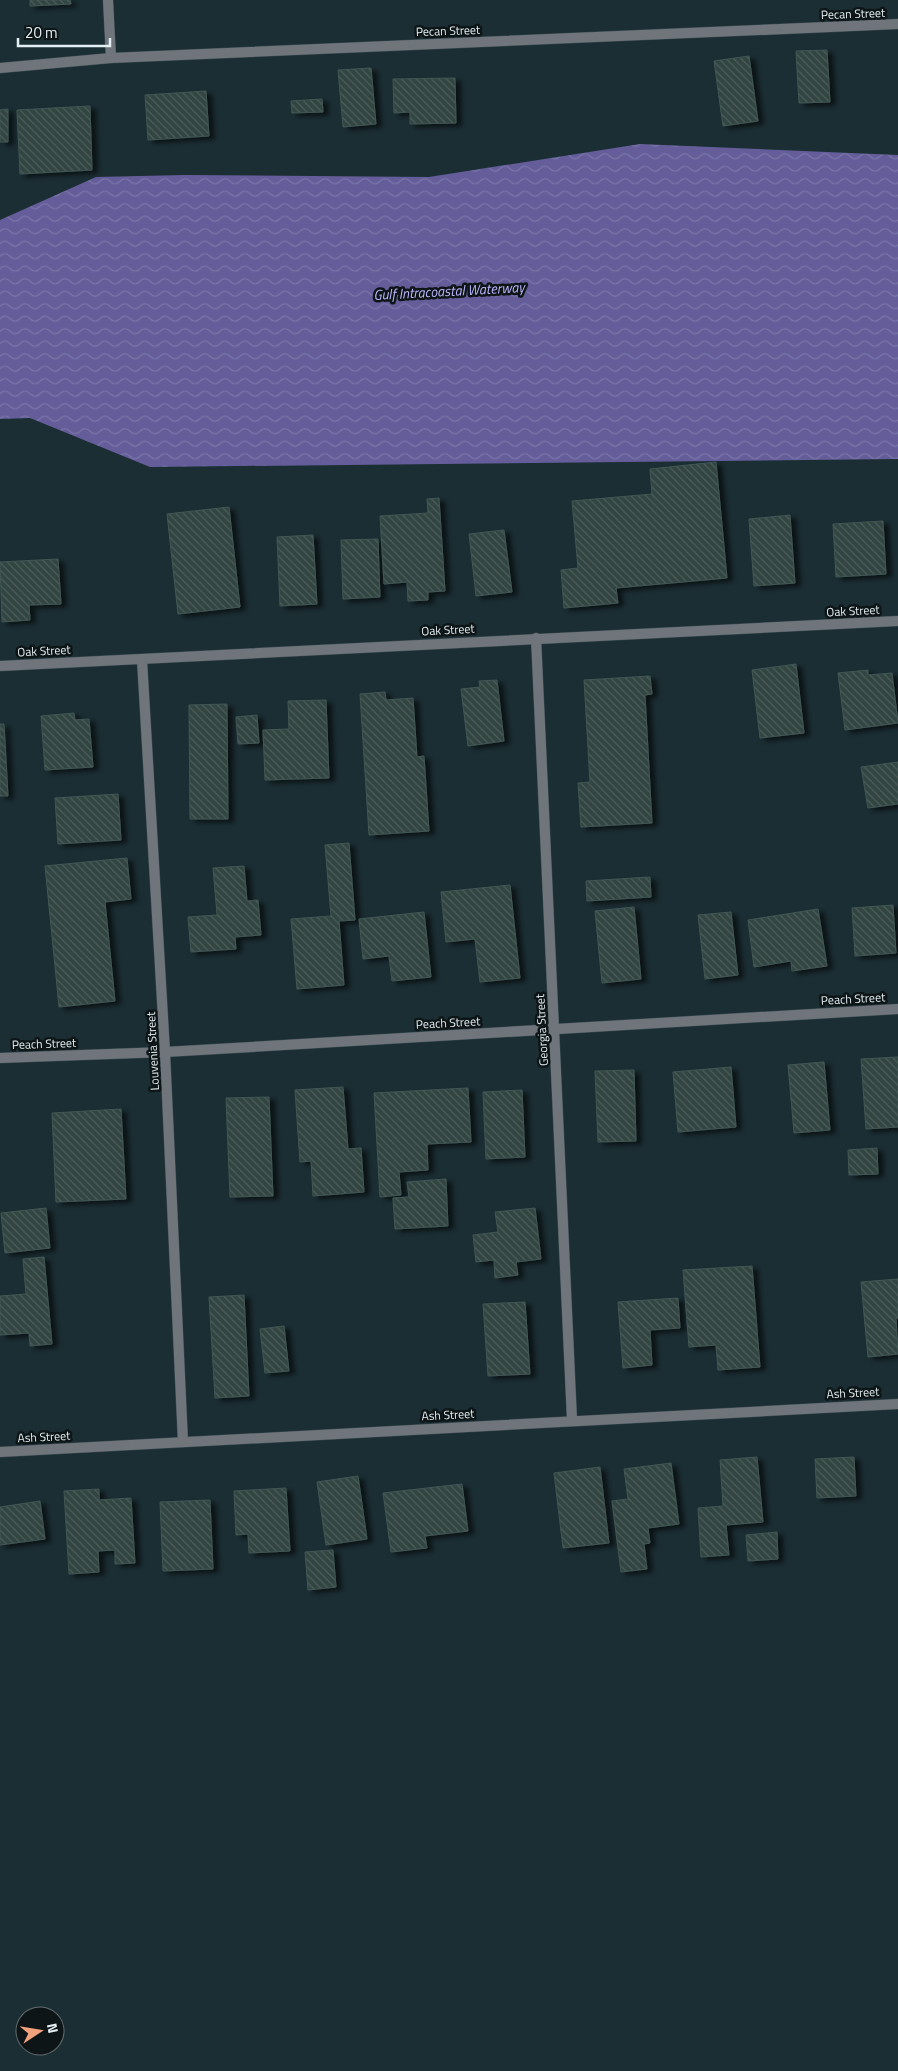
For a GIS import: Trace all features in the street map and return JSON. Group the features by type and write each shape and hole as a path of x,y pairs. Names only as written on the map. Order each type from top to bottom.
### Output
{"street":[{"path":"108,0 111,58"},
{"name":"Pecan Street","path":"0,68 111,58 898,24"},
{"name":"Oak Street","path":"0,666 898,621"},
{"name":"Georgia Street","path":"536,638 572,1420"},
{"name":"Louvenia Street","path":"142,660 166,1052 183,1442"},
{"name":"Peach Street","path":"0,1058 166,1052 898,1009"},
{"name":"Ash Street","path":"0,1452 898,1404"}],"water":[{"name":"Gulf Intracoastal Waterway","path":"640,144 898,155 898,459 150,467 30,418 0,419 0,220 96,177 184,175 429,177"}],"building":[{"path":"30,0 70,0 71,4 30,6"},
{"path":"827,50 830,102 799,103 796,51"},
{"path":"749,56 758,121 723,126 714,61"},
{"path":"371,68 376,124 343,127 338,70"},
{"path":"455,78 456,123 410,124 410,112 394,113 393,79"},
{"path":"206,91 209,136 148,140 145,95"},
{"path":"322,99 323,112 292,113 291,101"},
{"path":"90,106 92,170 20,174 17,110"},
{"path":"8,109 8,142 0,142 0,110"},
{"path":"716,462 727,578 616,588 618,603 564,608 561,570 578,568 572,501 652,494 650,469"},
{"path":"439,498 445,591 428,592 428,600 408,601 407,582 384,584 380,516 428,513 427,499"},
{"path":"229,507 240,607 178,614 167,514"},
{"path":"790,515 795,583 754,586 749,519"},
{"path":"883,521 886,574 836,577 833,524"},
{"path":"504,530 512,592 476,596 469,534"},
{"path":"313,535 317,604 280,606 277,537"},
{"path":"378,539 380,597 343,599 341,540"},
{"path":"58,559 61,604 29,605 30,620 2,622 0,562"},
{"path":"796,664 804,733 760,738 752,670"},
{"path":"868,670 868,675 892,673 898,723 845,730 838,673"},
{"path":"650,676 652,694 645,695 652,823 581,827 578,783 590,782 584,680"},
{"path":"497,680 504,741 468,746 461,689 480,687 479,681"},
{"path":"385,692 386,700 413,698 417,757 424,756 429,831 369,835 360,694"},
{"path":"326,700 329,778 265,780 263,730 289,729 288,701"},
{"path":"227,704 228,819 190,819 189,705"},
{"path":"74,713 75,720 89,719 93,767 45,770 41,716"},
{"path":"257,715 259,743 238,744 236,717"},
{"path":"0,724 4,724 8,796 0,796"},
{"path":"898,762 898,804 868,808 861,767"},
{"path":"118,794 121,840 58,844 55,798"},
{"path":"349,843 355,920 339,921 344,985 297,989 291,919 331,916 325,845"},
{"path":"127,858 131,899 105,902 115,1001 59,1007 45,866"},
{"path":"244,866 247,901 258,900 261,935 235,937 236,949 191,952 188,917 217,915 213,868"},
{"path":"650,877 651,897 587,901 586,881"},
{"path":"510,885 520,978 480,982 475,939 446,942 441,892"},
{"path":"893,905 896,953 855,956 852,908"},
{"path":"634,907 641,979 602,983 595,911"},
{"path":"818,909 827,966 792,971 791,961 754,967 748,920"},
{"path":"424,912 431,977 392,981 389,956 363,959 359,919"},
{"path":"731,912 738,975 705,979 698,915"},
{"path":"898,1057 898,1127 866,1129 861,1059"},
{"path":"824,1062 830,1130 794,1133 788,1065"},
{"path":"731,1067 736,1127 678,1132 673,1072"},
{"path":"634,1070 636,1141 598,1142 595,1071"},
{"path":"343,1087 348,1149 361,1148 364,1192 313,1196 311,1161 300,1162 295,1090"},
{"path":"468,1088 471,1142 427,1144 428,1170 399,1172 401,1195 380,1197 374,1093"},
{"path":"522,1090 525,1157 486,1159 483,1092"},
{"path":"269,1097 273,1196 230,1197 226,1098"},
{"path":"121,1109 126,1199 56,1202 52,1113"},
{"path":"877,1148 878,1174 849,1175 848,1150"},
{"path":"446,1179 448,1226 395,1229 393,1198 409,1197 407,1182"},
{"path":"46,1208 50,1248 5,1253 1,1213"},
{"path":"535,1208 541,1259 516,1262 518,1275 495,1278 494,1260 476,1262 473,1235 498,1232 495,1212"},
{"path":"44,1257 52,1344 30,1346 29,1333 0,1335 0,1296 26,1294 23,1259"},
{"path":"752,1266 760,1367 718,1370 716,1345 689,1347 683,1270"},
{"path":"898,1279 898,1318 896,1318 898,1354 868,1357 861,1282"},
{"path":"244,1295 249,1396 215,1398 209,1297"},
{"path":"678,1298 680,1328 650,1330 652,1365 623,1368 618,1302"},
{"path":"525,1302 530,1374 488,1376 483,1304"},
{"path":"284,1326 289,1371 265,1373 260,1329"},
{"path":"757,1457 763,1522 726,1525 729,1555 701,1557 698,1508 723,1506 720,1460"},
{"path":"854,1457 856,1496 817,1498 815,1459"},
{"path":"671,1463 679,1524 648,1528 650,1543 644,1544 647,1569 621,1572 612,1501 628,1499 624,1469"},
{"path":"600,1467 609,1543 563,1548 554,1473"},
{"path":"358,1476 367,1539 326,1545 317,1482"},
{"path":"462,1484 468,1531 425,1536 427,1548 391,1552 383,1493"},
{"path":"286,1488 290,1551 249,1553 248,1534 236,1535 234,1491"},
{"path":"99,1489 99,1500 131,1498 135,1563 115,1564 115,1550 98,1551 99,1572 69,1574 64,1491"},
{"path":"210,1500 213,1569 163,1571 160,1502"},
{"path":"40,1501 45,1539 0,1545 0,1507"},
{"path":"777,1532 778,1559 748,1561 746,1535"},
{"path":"333,1550 336,1587 308,1590 305,1552"}]}
